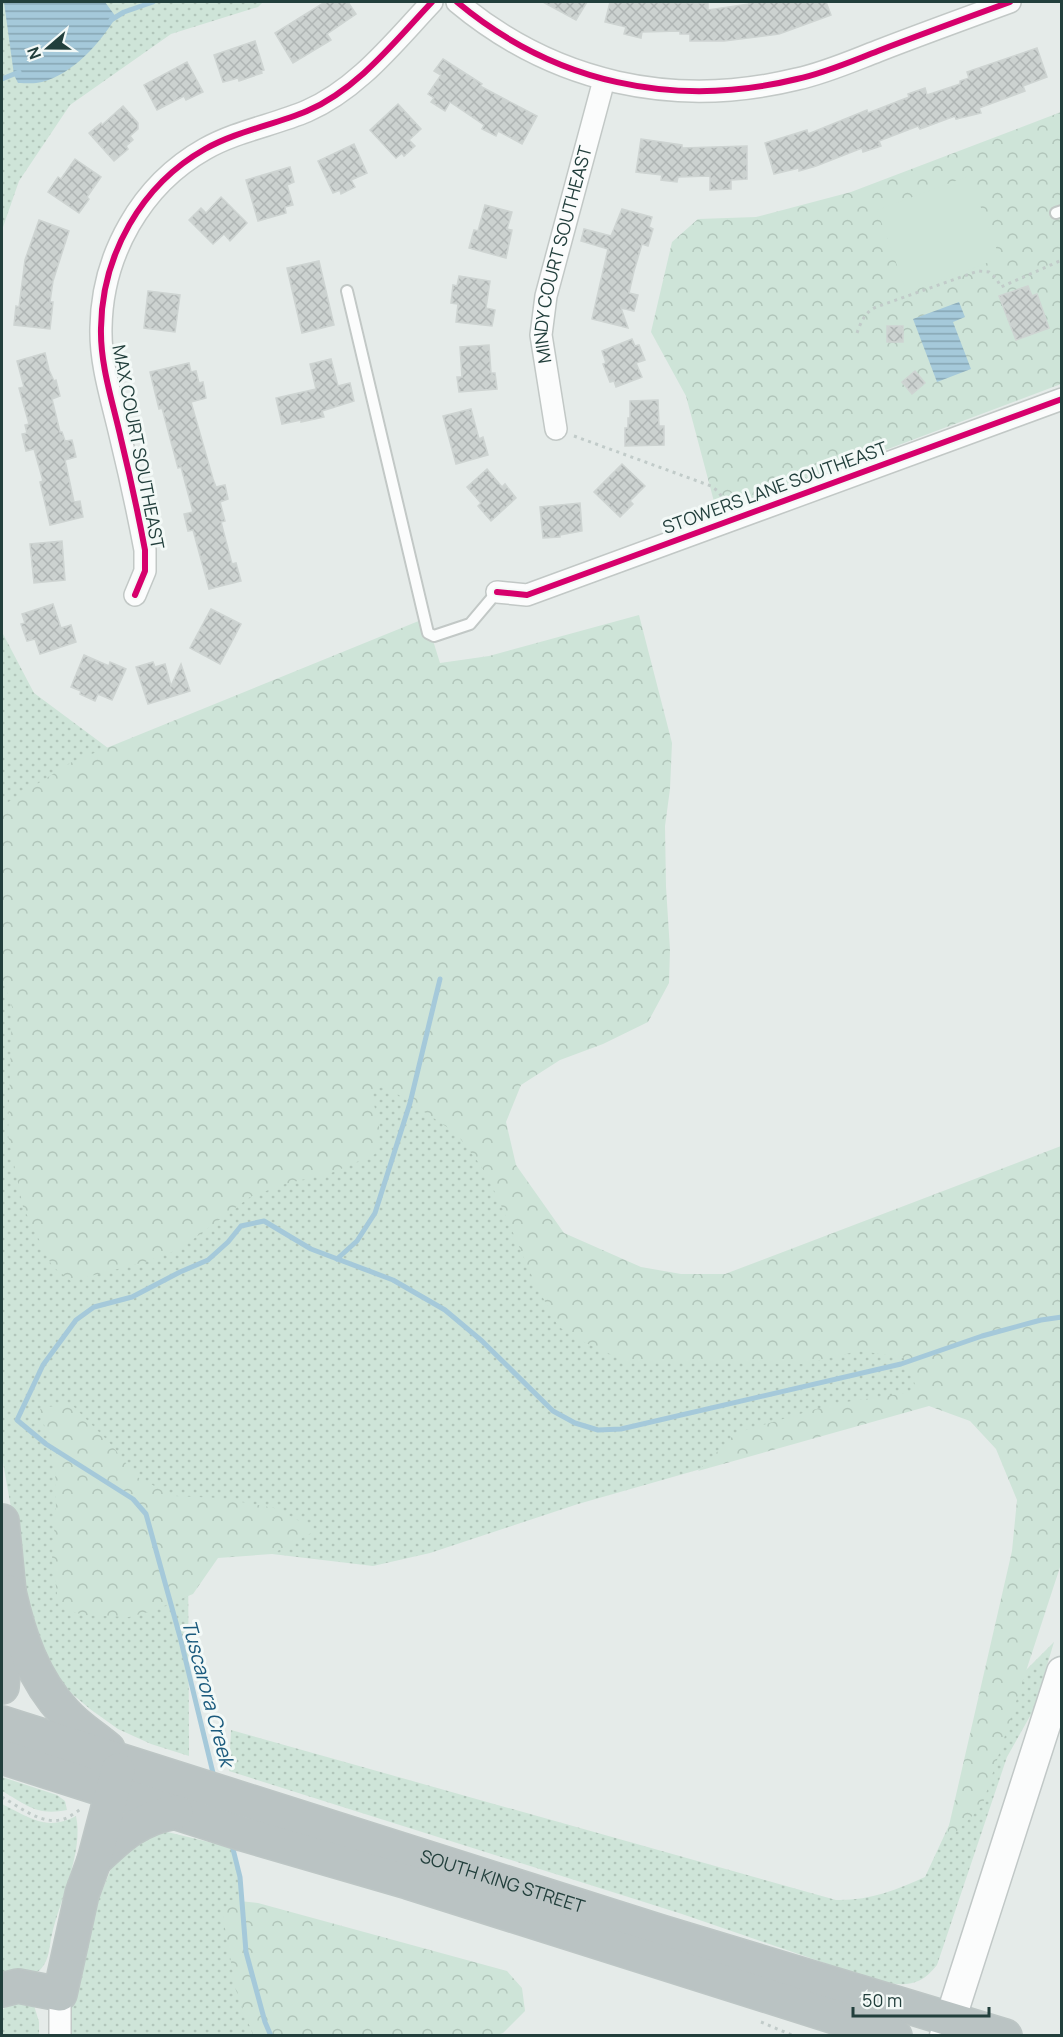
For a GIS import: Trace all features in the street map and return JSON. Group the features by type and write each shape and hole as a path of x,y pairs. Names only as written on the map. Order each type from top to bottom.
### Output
{"highway":[{"path":"2,1521 9,1592 23,1645 46,1689 65,1714 121,1759 82,1894 60,1994 18,1986 2,1990"},
{"path":"2,1687 9,1592"},
{"name":"SOUTH KING STREET","path":"2,1723 661,1932 947,2027 1005,2036"},
{"name":"SOUTH KING STREET","path":"2,1757 895,2036"},
{"path":"40,1768 72,1794 90,1821 94,1836 93,1862"},
{"path":"93,1862 131,1828 159,1815 190,1816"}],"main road":[{"path":"947,2027 1062,1672"}],"street":[{"name":"MAX COURT SOUTHEAST","path":"135,595 145,571 146,550 106,378 100,330 102,301 108,273 120,241 154,189 179,166 233,135 309,110 338,94 362,75 432,2"},
{"path":"457,2 476,18 543,58 604,80 643,88 682,92 722,92 758,88 799,79 1010,2"},
{"name":"MINDY COURT SOUTHEAST","path":"556,429 541,335 546,296 604,80"},
{"name":"STOWERS LANE SOUTHEAST","path":"497,592 526,595 1062,399"},
{"path":"60,1994 60,2036"}],"lane":[{"path":"347,291 428,633 434,636 470,624 497,592"}],"path":[{"path":"857,333 863,318 876,307 978,272 989,272 1001,287 1062,260"},
{"path":"556,429 635,460 711,486 722,497 732,520"},
{"path":"2,1797 38,1818 51,1821 65,1818 75,1812"}],"green space":[{"path":"2,2 263,2 258,7 171,34 70,105 19,181 2,230"},
{"path":"1061,112 1061,384 717,513 686,396 651,332 672,242 698,219 756,217 851,192"},
{"path":"969,176 1000,258 907,293 877,210"},
{"path":"639,615 672,743 670,789 665,826 670,950 669,983 648,1022 603,1044 560,1060 521,1085 506,1122 516,1165 564,1233 641,1267 681,1274 725,1274 1061,1146 1061,1564 982,1806 945,1843 1012,1551 1017,1500 996,1449 970,1421 929,1406 698,1471 736,1433 833,1404 918,1391 903,1357 859,1351 802,1364 625,1361 573,1337 558,1326 534,1281 497,1196 481,1166 456,1133 385,1086 371,1091 380,1131 375,1154 334,1172 285,1184 250,1197 180,1249 145,1262 71,1281 52,1266 23,1207 8,1135 12,1007 2,976 2,806 72,762 426,618 440,663 489,656"},
{"path":"2,632 34,693 108,748 474,1111 561,1279 921,1325 946,1399 578,1504 430,1553 373,1566 188,1541 189,1756 151,1744 118,1729 90,1709 64,1687 49,1665 30,1615 2,1457"},
{"path":"71,1404 109,1442 137,1477 174,1496 220,1498 274,1508 317,1530 272,1554 218,1558 193,1594 152,1611 129,1617 83,1615 59,1607 52,1559 56,1509 55,1469 40,1408"},
{"path":"1054,1642 1034,1709 1007,1757 937,1965 924,1978 912,1983 880,1982 682,1914 229,1771 231,1730 836,1900 859,1899 893,1890 925,1877 1017,1679"},
{"path":"2,1777 57,1795 65,1801 67,1810 47,1812 25,1805 2,1791"},
{"path":"2,1804 29,1818 47,1823 65,1821 76,1816 78,1830 74,1860 46,1961 41,1969 33,1974 2,1981"},
{"path":"159,1830 234,1848 240,1877 246,1952 271,2035 60,2035 60,1994 115,1859"},
{"path":"230,1900 258,1903 507,1971 522,1988 525,2011 503,2033 497,2035 253,2035 236,1990 223,1917"},
{"path":"33,2002 39,2022 39,2035 2,2035 2,2010 11,2003"}],"water":[{"path":"4,2 105,2 116,17 94,47 75,65 42,82 18,83 14,75"},
{"path":"959,302 965,317 953,322 971,369 937,382 913,319"}],"building":[{"path":"325,2 348,2 356,14 327,34 331,40 293,63 275,33"},
{"path":"543,2 587,2 576,20"},
{"path":"610,2 708,3 708,10 749,4 748,2 826,2 831,15 779,34 724,41 690,41 690,34 680,34 680,31 642,32 641,38 624,34 626,27 605,22"},
{"path":"255,41 264,70 261,71 262,73 239,81 238,78 223,82 214,55"},
{"path":"1037,48 1047,77 1023,86 1025,91 979,108 981,113 956,119 955,116 920,129 918,126 879,141 881,146 863,152 862,148 816,166 774,174 765,143 807,130 808,134 867,110 868,113 909,97 908,94 925,88 927,95 960,84 960,81 969,78 967,72"},
{"path":"443,59 482,84 480,86 537,116 522,144 498,131 496,136 482,129 484,125 450,102 445,111 431,102 434,98 428,94 441,75 434,71"},
{"path":"187,62 203,92 186,100 184,96 157,110 144,85"},
{"path":"398,104 421,129 409,140 415,146 404,156 402,153 396,158 370,130"},
{"path":"123,106 138,123 138,129 130,136 133,140 126,146 128,149 114,161 89,133 101,123 102,125"},
{"path":"641,139 682,145 682,148 747,146 747,179 731,180 731,189 710,190 710,176 678,177 677,182 661,180 662,175 636,172"},
{"path":"354,144 367,173 351,180 355,187 341,194 340,190 333,193 318,161"},
{"path":"75,159 101,177 79,213 48,192 58,177 61,179"},
{"path":"290,167 294,182 287,185 293,205 285,207 286,213 258,221 246,180"},
{"path":"221,197 247,223 230,241 224,234 213,244 189,220 201,208 206,213"},
{"path":"485,205 512,212 507,229 512,230 506,258 469,248 474,230 478,231"},
{"path":"622,209 652,217 649,227 653,229 648,246 642,244 634,271 629,293 638,295 634,311 621,308 628,328 592,319 608,249 581,241 584,229 611,236"},
{"path":"39,220 69,231 53,281 50,329 14,325 16,306 19,307 25,260"},
{"path":"319,261 334,325 302,333 287,268"},
{"path":"459,276 490,281 486,308 495,310 492,326 456,322 458,304 451,303 453,285 457,286"},
{"path":"1028,286 1032,296 1037,294 1049,328 1016,340 999,296"},
{"path":"148,291 180,295 175,332 144,328"},
{"path":"887,326 903,326 903,342 887,342"},
{"path":"632,339 635,346 639,345 645,360 636,363 642,377 616,387 614,381 610,382 603,364 606,363 602,351"},
{"path":"489,345 491,373 495,373 497,389 459,392 457,377 462,377 460,347"},
{"path":"45,353 49,370 54,381 56,380 60,396 52,399 60,432 65,441 72,440 76,457 65,460 74,502 80,501 83,517 50,525 40,482 43,481 34,449 26,451 22,434 27,433 25,425 29,424 19,388 24,387 17,361"},
{"path":"331,359 338,386 350,383 354,401 322,411 324,417 282,424 276,398 316,389 310,364"},
{"path":"189,363 191,372 196,371 199,383 203,382 206,398 191,402 216,487 225,485 228,499 220,502 225,521 221,522 232,564 236,563 241,581 209,589 193,530 188,531 184,514 193,512 181,467 178,468 162,408 159,409 150,372"},
{"path":"915,371 925,383 912,394 902,382"},
{"path":"658,400 659,426 664,426 664,445 625,446 625,428 628,428 628,418 630,418 630,401"},
{"path":"471,409 479,439 483,437 488,455 456,464 443,416"},
{"path":"622,464 645,486 630,501 633,504 620,517 594,492"},
{"path":"487,469 502,487 505,484 516,498 491,521 478,506 481,503 467,487"},
{"path":"580,503 582,531 560,535 560,537 543,538 540,507"},
{"path":"62,541 65,580 34,583 30,544"},
{"path":"53,604 61,628 71,625 76,642 40,654 35,639 27,641 21,624 25,623 22,614"},
{"path":"211,609 241,624 220,664 190,648"},
{"path":"84,655 109,666 110,662 126,669 112,700 98,694 95,701 71,687"},
{"path":"153,662 155,667 165,664 171,686 181,664 190,691 148,704 136,667"}],"waterway":[{"path":"111,20 124,12 153,2"},
{"path":"2,79 19,72"},
{"path":"337,1259 357,1241 375,1213 410,1103 440,979"},
{"path":"214,1777 180,1637 146,1514 133,1499 46,1444 17,1420 43,1365 76,1320 94,1307 132,1297 208,1260 228,1242 241,1226 264,1221 311,1249 393,1280 445,1310 482,1341 553,1411 575,1423 598,1430 621,1429 901,1364 982,1336 1041,1320 1062,1317"},
{"name":"Tuscarora Creek","path":"231,1841 240,1877 246,1952 271,2036"}],"cycle path":[{"path":"135,595 145,571 145,550 105,370 101,342 103,301 109,274 117,249 129,225 144,202 162,182 182,164 205,149 230,137 307,111 343,90 375,63 432,2"},
{"path":"457,2 494,30 534,52 575,70 617,82 661,89 706,91 751,88 818,74 1010,2"},
{"path":"497,592 527,595 1062,399"}]}
